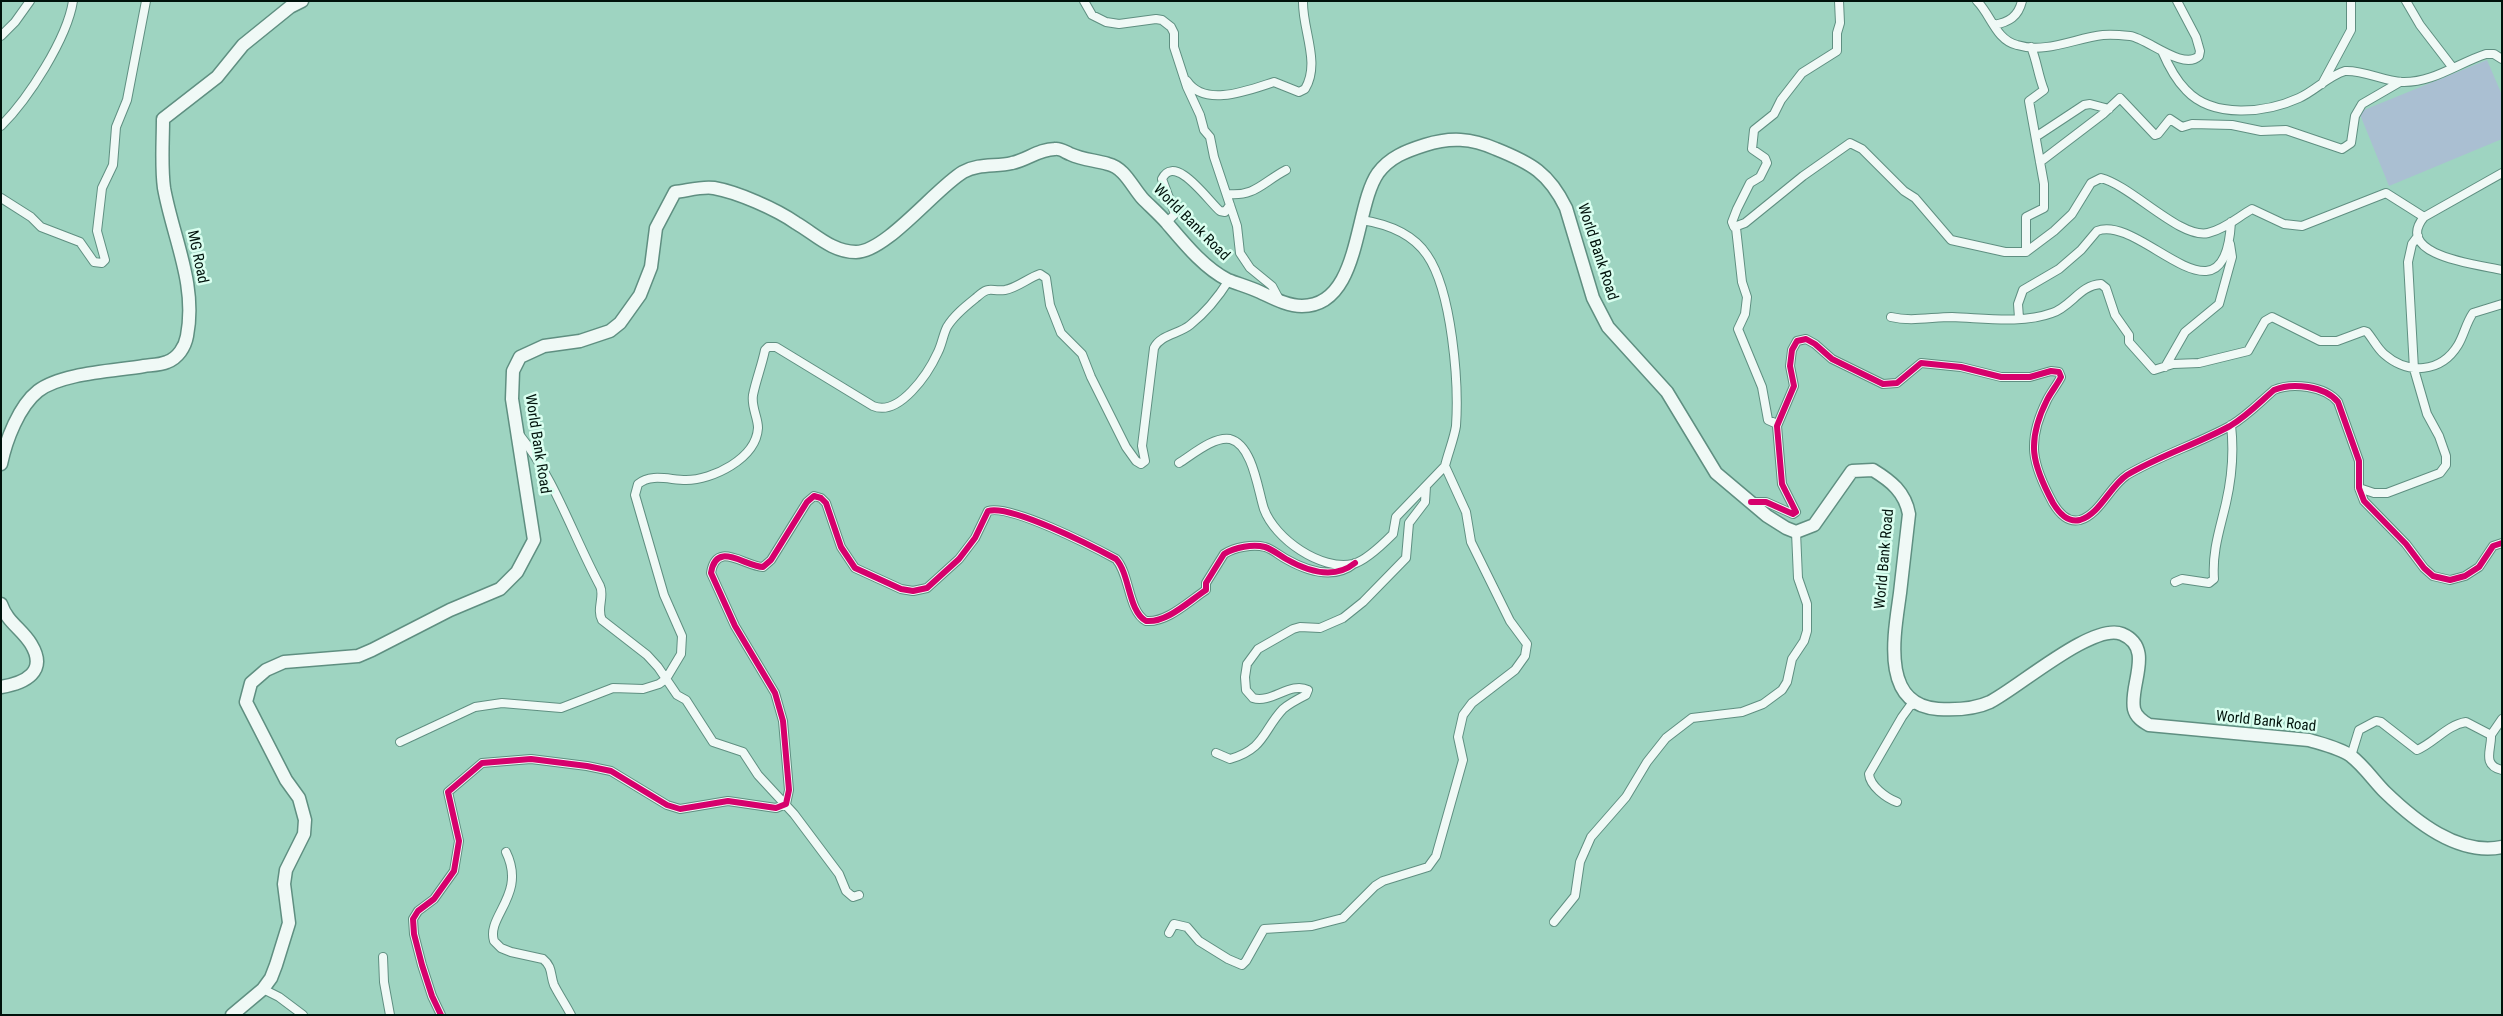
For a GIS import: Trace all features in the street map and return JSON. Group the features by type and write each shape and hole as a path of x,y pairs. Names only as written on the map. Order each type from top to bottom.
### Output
{"main road":[{"name":"MG Road","path":"1,464 4,450 28,401 40,389 63,378 107,373 166,362 183,348 187,337 190,311 187,276 164,186 163,119 217,77 243,45 290,7 302,1"},
{"name":"World Bank Road","path":"232,1015 263,989 271,978 289,923 284,884 286,870 304,834 305,820 299,798 286,780 246,702 250,683 266,670 284,662 358,656 450,610 500,589 517,572 534,540 512,399 513,371 520,357 544,346 580,341 610,331 620,323 640,295 651,267 656,228 675,192 711,187 793,220 831,246 857,252 877,244 962,173 988,165 1014,163 1037,152 1057,148 1076,157 1112,164 1126,175 1141,197 1205,263 1228,280 1280,301 1300,306 1313,305 1324,300 1330,294 1356,250 1371,185 1385,165 1398,154 1443,140 1461,138 1480,142 1510,155 1547,177 1566,208 1593,298 1608,327 1667,392 1716,473 1786,528 1796,532 1814,524 1852,471 1873,470 1899,490 1907,502 1909,514 1893,634 1893,663 1903,689 1917,703 1935,709 1959,710 1990,702 2043,666 2093,637 2111,632 2130,638 2139,656 2140,669 2134,710 2139,719 2148,726 2309,740 2351,756 2392,798 2413,816 2444,836 2472,848 2502,847"},
{"path":"1,604 5,616 31,644 37,662 33,675 25,681 1,687"}],"street":[{"path":"1,36 15,22 30,1"},
{"path":"1,126 17,109 56,48 68,25 74,1"},
{"path":"1,198 31,217 41,227 80,242 94,262 102,263 105,260 97,231 102,188 113,165 116,127 127,100 146,1"},
{"path":"1084,1 1092,15 1106,22 1119,24 1156,19 1167,23 1174,33 1174,47 1190,94 1200,115 1204,130 1210,137 1214,157 1230,205 1243,260 1272,286 1280,301"},
{"path":"1186,80 1194,90 1206,96 1250,91 1274,82 1299,92 1306,89 1312,59 1304,25 1303,1"},
{"path":"1778,424 1768,420 1762,387 1738,329 1745,314 1747,297 1742,282 1736,228 1732,222 1750,184 1760,177 1767,163 1765,158 1752,149 1754,130 1774,114 1781,100 1802,73 1837,51 1837,33 1840,23 1839,1"},
{"path":"1977,1 1994,26 2009,42 2018,46 2048,47 2102,35 2114,35 2137,38 2162,51 2190,61 2199,56 2200,52 2196,37 2177,1"},
{"path":"1994,26 2012,19 2018,12 2022,1"},
{"path":"2321,86 2351,30 2351,1"},
{"path":"2406,1 2420,25 2453,68"},
{"path":"2026,252 2026,217 2044,208 2044,184 2037,136 2029,101 2044,90 2038,75 2039,68 2031,46"},
{"path":"2162,51 2185,90 2197,99 2220,108 2253,110 2285,103 2321,86 2345,70 2400,82 2425,80 2486,54 2494,54 2502,59"},
{"path":"2040,162 2121,99 2155,135 2158,134 2170,118 2182,127 2192,124 2232,125 2261,130 2286,130 2342,149 2351,143 2356,116 2362,104 2400,82"},
{"path":"2037,136 2084,105 2090,104 2109,109"},
{"path":"1736,228 1745,223 1803,176 1850,143 1862,149 1904,191 1915,198 1954,242 2005,252 2026,252 2064,223 2081,201 2091,183 2097,178 2110,181 2190,231 2207,233 2232,222 2252,209 2284,224 2302,226 2386,193 2424,217"},
{"path":"1227,194 1252,192 1269,179 1286,170"},
{"path":"1166,222 1176,214 1162,179 1170,172 1176,171 1184,174 1220,211 1225,212 1230,205"},
{"path":"2359,488 2374,493 2387,493 2440,473 2446,466 2446,456 2439,436 2426,414 2414,369 2408,262 2412,244 2418,236 2419,223 2424,217 2502,173"},
{"path":"786,804 788,790 784,721 775,693 735,626 711,573 712,565 719,557 727,555 755,566 763,567 771,560 807,502 814,496 822,498 826,503 841,547 855,568 901,589 913,591 927,588 958,559 974,538 988,511 1001,509 1067,534 1116,559 1121,566 1140,616 1150,622 1166,617 1206,590 1206,583 1224,554 1228,551 1253,546 1264,547 1302,567 1326,573 1343,571 1393,534 1396,517 1444,466 1456,427 1455,354 1441,286 1434,265 1415,242 1383,224 1362,220"},
{"path":"2019,318 2018,304 2023,290 2060,269 2081,250 2092,235 2102,229 2130,236 2188,268 2206,271 2220,264 2225,259 2230,244 2232,222"},
{"path":"2418,236 2433,253 2441,257 2502,270"},
{"path":"2165,367 2185,332 2219,304 2232,257 2230,244"},
{"path":"400,742 475,707 502,703 561,708 613,688 643,689 659,684 666,678 681,654 682,636 664,595 635,495 638,484 651,478 701,480 718,473 744,455 757,437 758,422 753,406 753,395 765,350 768,348 776,347 872,406 888,408 911,391 920,381 939,352 951,322 978,296 991,288 1004,290 1040,274 1046,278 1050,305 1061,333 1082,354 1091,377 1122,439 1136,462 1141,464 1145,461 1142,441 1154,348 1161,340 1182,331 1201,316 1228,280"},
{"path":"1891,317 1903,320 1952,317 2038,317 2060,310 2085,289 2101,284 2106,288 2115,315 2129,335 2129,342 2154,370 2177,363 2199,363 2248,351 2265,321 2272,318 2320,341 2337,341 2364,331 2367,332 2385,355 2414,369 2432,367 2446,359 2458,345 2473,313 2502,304"},
{"path":"1751,502 1766,502 1792,514 1796,512 1782,484 1778,424 1788,406 1794,386 1790,366 1792,350 1794,344 1801,339 1811,341 1832,359 1886,384 1897,382 1921,363 1961,367 2001,377 2030,377 2056,371 2061,374 2042,413 2033,454 2040,480 2056,508 2062,515 2073,520 2080,520 2089,515 2129,474 2231,425 2280,387 2306,388 2332,394 2342,411 2359,461 2359,488 2364,502 2406,544 2424,568 2433,576 2442,579 2459,579 2473,573 2493,546 2502,543"},
{"path":"2175,582 2182,579 2210,583 2214,579 2214,548 2231,477 2233,455 2231,425"},
{"path":"516,430 530,448 552,485 601,588 599,613 602,620 646,655 666,678 677,695 686,700 712,742 743,752 758,775 786,804 839,874 849,895 853,897 859,895"},
{"path":"1179,462 1215,442 1226,439 1236,442 1249,459 1257,478 1265,510 1278,530 1305,554 1339,565 1355,563"},
{"path":"1169,933 1174,924 1187,927 1199,941 1232,962 1242,964 1246,961 1264,929 1312,926 1343,918 1375,886 1384,881 1414,872 1433,862 1463,760 1458,737 1463,715 1472,703 1515,670 1525,656 1527,644 1510,621 1471,542 1466,512 1444,466"},
{"path":"1216,752 1230,759 1247,752 1264,738 1282,710 1306,695 1308,690 1302,688 1269,697 1253,698 1246,690 1247,664 1258,649 1293,629 1327,626 1343,618 1363,602 1406,558 1409,523 1425,502 1426,486"},
{"path":"1554,922 1575,896 1580,862 1591,837 1626,797 1647,762 1666,738 1692,718 1742,712 1763,704 1782,690 1787,682 1792,659 1804,641 1808,624 1807,604 1798,578 1796,532"},
{"path":"1897,802 1877,788 1869,777 1902,717 1910,706 1917,703"},
{"path":"2502,720 2491,735 2488,754 2489,762 2495,768 2502,770"},
{"path":"2351,756 2358,730 2379,721 2417,750 2460,723 2472,724 2491,735"},
{"path":"441,1015 432,996 422,965 414,934 413,918 440,893 454,871 459,841 448,792 482,763 531,759 601,768 622,776 667,805 680,809 728,801 776,808 786,804"},
{"path":"506,852 512,863 512,884 493,930 494,941 504,950 543,959 547,962 550,966 555,986 571,1015"},
{"path":"384,957 390,1015"},
{"path":"263,989 279,996 304,1015"}],"shaded area":[{"path":"2487,60 2502,95 2502,139 2389,186 2359,112"}],"cycle path":[{"path":"1751,502 1766,502 1793,514 1796,512 1782,484 1777,426 1794,386 1790,366 1792,350 1797,341 1806,339 1815,344 1832,359 1883,384 1897,383 1921,363 1961,367 2001,377 2030,377 2051,371 2059,372 2061,377 2040,415 2036,428 2034,453 2040,476 2053,503 2061,514 2068,519 2076,521 2087,517 2127,475 2230,426 2274,390 2299,386 2325,392 2338,402 2359,461 2359,488 2364,501 2406,544 2424,568 2433,576 2450,580 2465,576 2479,567 2493,546 2502,543"},
{"path":"441,1015 432,996 422,965 414,934 413,919 418,911 434,899 454,871 459,841 448,792 482,763 531,759 611,771 667,805 680,809 728,801 776,808 786,804 789,790 783,721 775,693 735,626 711,573 714,563 719,558 725,556 763,567 771,560 807,502 814,496 821,498 826,503 841,547 855,568 901,589 913,591 927,588 959,559 975,538 988,511 999,511 1032,520 1116,559 1121,566 1132,601 1140,616 1146,621 1154,621 1170,615 1206,590 1206,583 1224,554 1239,548 1250,546 1265,547 1294,563 1320,572 1338,571 1355,563"}]}
